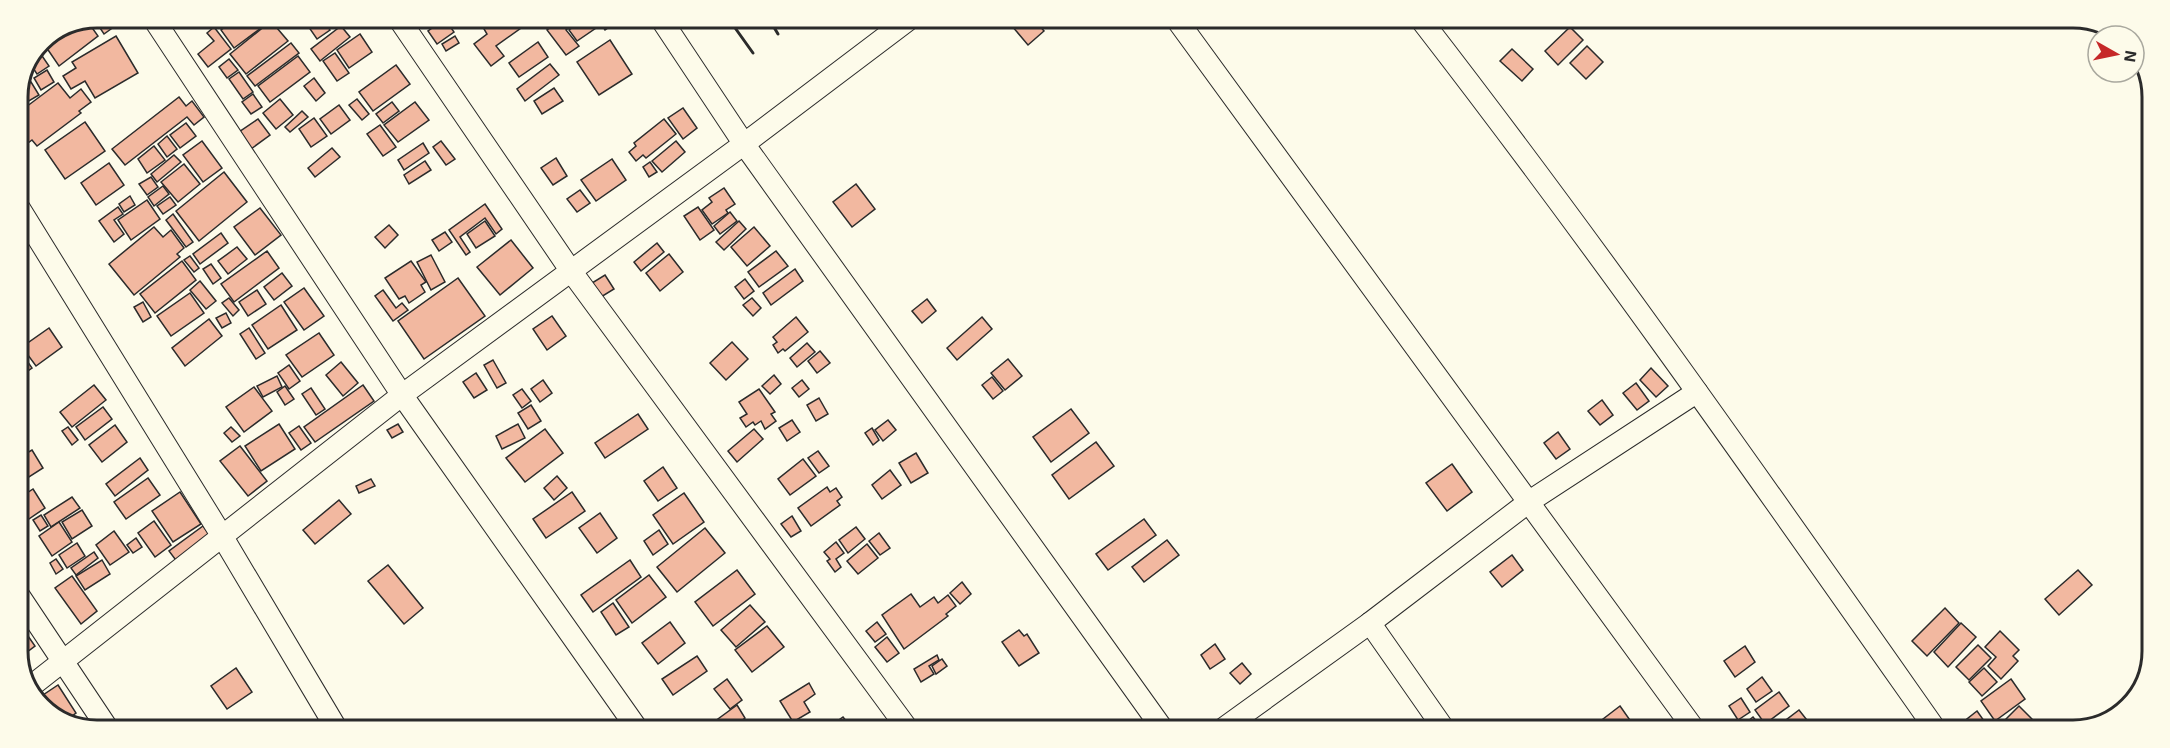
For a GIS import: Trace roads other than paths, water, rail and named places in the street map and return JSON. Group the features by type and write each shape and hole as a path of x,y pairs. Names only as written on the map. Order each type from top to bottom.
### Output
{"street":[{"path":"160,28 402,395 631,720"},
{"path":"405,28 571,271 901,720"},
{"path":"667,28 744,144 1156,720"},
{"path":"36,682 402,395 744,144 897,28"},
{"path":"1183,28 1688,720"},
{"path":"1427,28 1507,130 1697,392 1929,720"},
{"path":"28,223 222,536 331,720"},
{"path":"1235,720 1370,623 1530,501 1697,392"},
{"path":"29,610 102,720"},
{"path":"1370,623 1438,720"}]}
